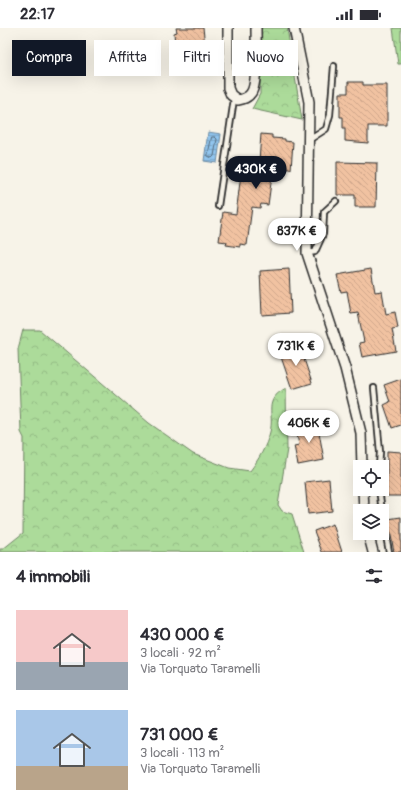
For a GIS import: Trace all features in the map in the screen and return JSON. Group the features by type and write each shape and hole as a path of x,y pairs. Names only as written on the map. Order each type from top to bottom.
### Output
{"street":[{"path":"228,28 228,88 234,99 238,100 245,99 252,92 255,83 256,28"},
{"path":"294,28 309,102 307,253 345,368 361,433 362,460"},
{"path":"369,540 372,552"}],"lane":[{"path":"308,140 326,129 330,115 334,66"},
{"path":"218,206 234,99"},
{"path":"307,253 315,252 323,234 324,212 336,201"},
{"path":"374,388 379,460"},
{"path":"387,540 389,552"}],"green space":[{"path":"261,28 287,28 289,40 261,40"},
{"path":"393,28 401,28 401,64 398,64"},
{"path":"260,76 295,76 302,120 252,109 260,94"},
{"path":"23,330 40,330 149,423 193,454 229,468 250,471 264,448 270,432 271,408 274,398 286,388 287,449 278,505 282,511 292,514 304,552 0,552 0,549 3,549 23,533 24,438 21,432 18,349"}],"water":[{"path":"208,132 221,134 217,163 204,161"}],"building":[{"path":"176,28 203,28 204,40 175,40 174,33 177,32"},
{"path":"348,82 363,82 363,85 387,85 387,126 368,126 368,143 345,141 343,117 340,117 340,93 348,93"},
{"path":"261,134 272,135 272,138 285,139 285,141 293,142 291,169 273,168 268,205 261,204 260,208 252,207 247,245 240,244 240,247 226,245 227,242 219,241 223,212 236,214 241,174 258,176"},
{"path":"337,162 377,163 376,207 355,207 355,195 337,195"},
{"path":"289,269 291,313 262,315 260,271"},
{"path":"371,269 375,292 382,291 386,314 395,312 398,328 392,329 396,351 362,357 359,343 364,342 358,313 351,314 347,291 341,292 337,275"},
{"path":"299,344 312,383 292,389 279,351"},
{"path":"401,379 401,425 392,428 384,405 390,402 384,385"},
{"path":"317,421 324,460 298,465 294,446 299,445 295,425"},
{"path":"387,451 401,452 401,496 389,496 389,460 387,460"},
{"path":"329,479 332,511 308,514 305,482"},
{"path":"401,517 401,552 394,552 389,519"},
{"path":"333,524 342,552 322,552 314,531"}]}
